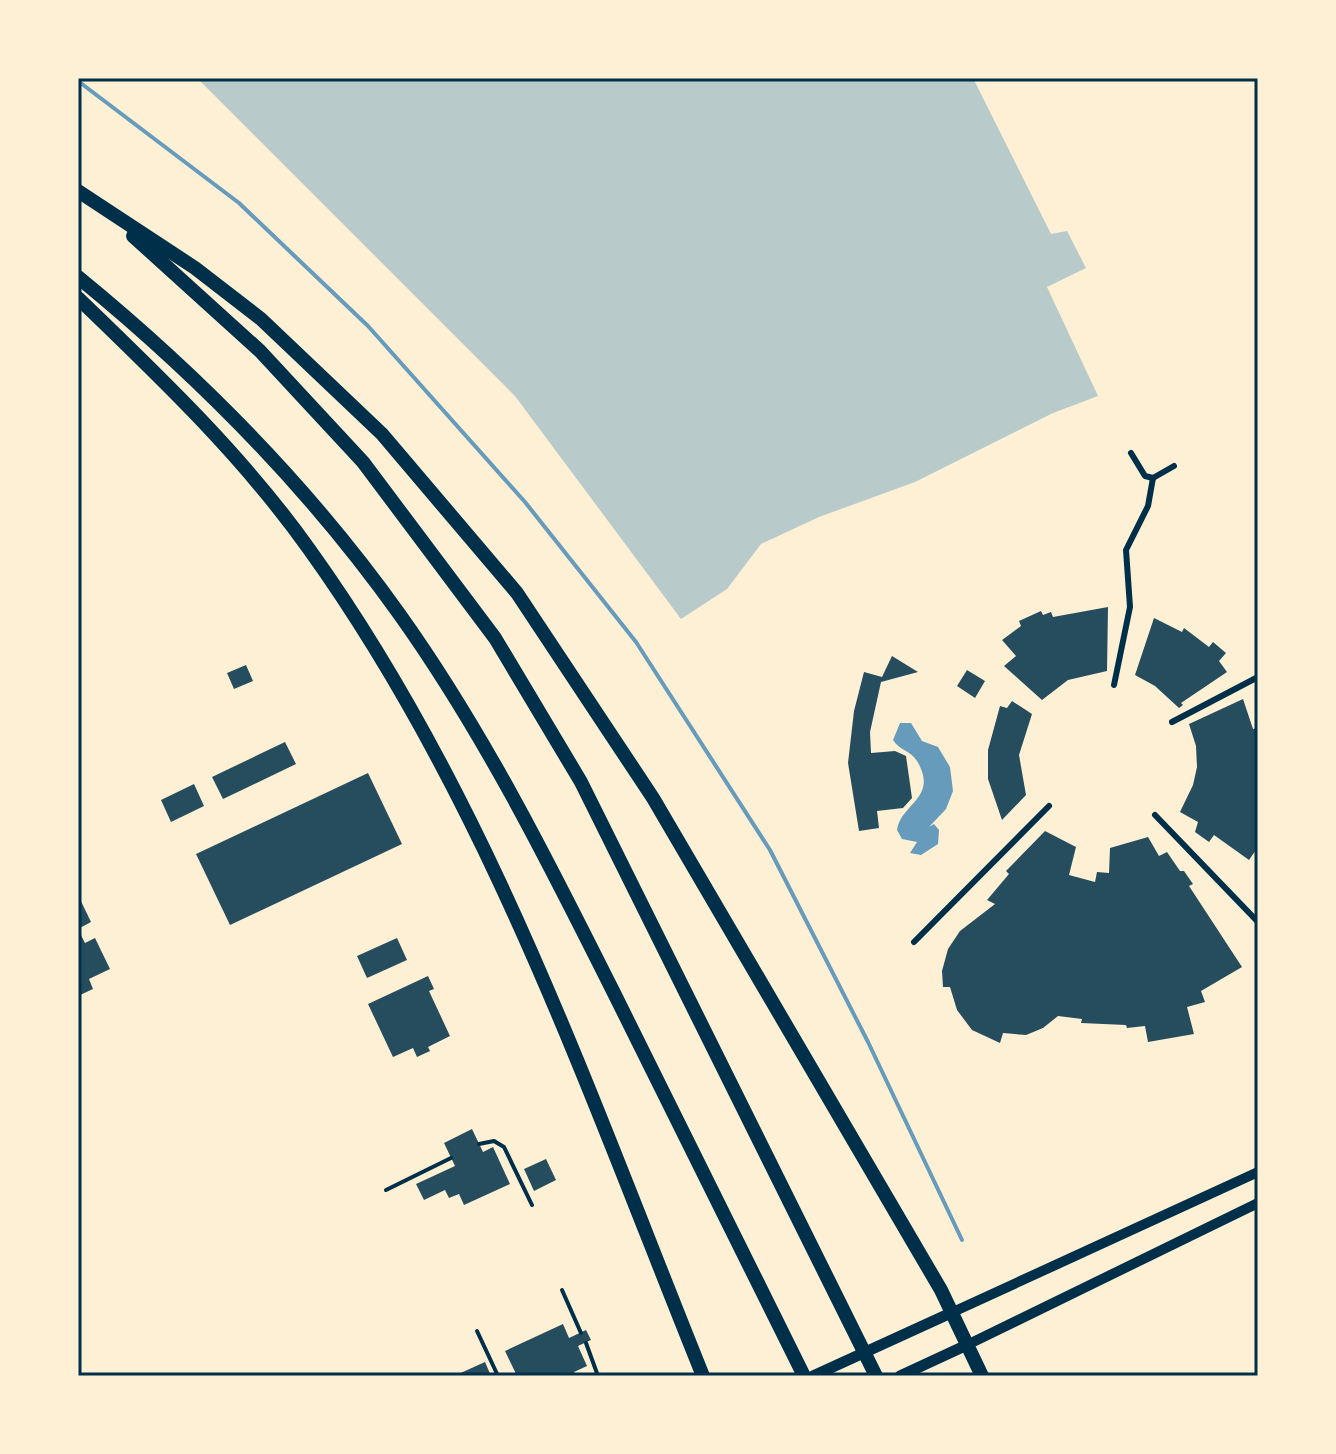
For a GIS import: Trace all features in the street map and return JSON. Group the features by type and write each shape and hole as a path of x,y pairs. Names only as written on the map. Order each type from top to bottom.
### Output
{"highway":[{"path":"78,193 195,268 273,329 392,445 517,593 653,798 953,1312 982,1376"},
{"path":"78,193 213,305 308,401 411,521 495,638 581,782 876,1376"},
{"path":"78,277 173,358 251,435 350,549 447,685 539,844 804,1376"},
{"path":"78,298 238,460 307,546 380,655 469,819 524,936 703,1376"}],"main road":[{"path":"813,1376 953,1312"},
{"path":"900,1376 969,1344"}],"street":[{"path":"1131,453 1138,470 1153,478"},
{"path":"1153,478 1174,466"},
{"path":"1114,685 1130,607 1126,550 1148,506 1153,478"},
{"path":"1172,722 1258,677"},
{"path":"914,942 1049,806"},
{"path":"1155,815 1258,922"},
{"path":"953,1312 1258,1172"},
{"path":"969,1344 1258,1203"}],"lane":[{"path":"479,1144 494,1141 504,1147 532,1205"},
{"path":"386,1190 451,1158"},
{"path":"562,1290 581,1333"},
{"path":"477,1331 498,1376"},
{"path":"586,1343 598,1376"}],"shaded area":[{"path":"197,78 973,78 1051,234 1067,231 1086,268 1047,287 1098,396 1053,413 915,482 819,517 761,544 727,589 681,619 515,396"}],"water":[{"path":"900,723 911,723 922,741 938,747 950,767 953,791 946,809 929,827 934,824 939,830 938,844 921,855 910,853 917,842 902,839 897,830 924,784 917,761 893,740"}],"building":[{"path":"1108,607 1107,671 1068,680 1042,700 1004,666 1016,656 1002,640 1021,626 1019,621 1041,611 1043,615 1051,612 1053,617"},
{"path":"1154,618 1182,632 1184,628 1209,647 1213,642 1226,653 1219,661 1227,672 1181,703 1183,705 1179,708 1155,686 1135,675"},
{"path":"892,656 918,672 881,682 870,732 871,753 895,751 906,756 912,798 903,808 877,811 879,828 859,831 848,763 854,711 864,672 882,677"},
{"path":"246,665 253,681 234,689 227,673"},
{"path":"967,670 985,681 975,698 957,686"},
{"path":"1243,699 1253,729 1258,728 1258,847 1249,860 1214,835 1209,842 1195,832 1198,822 1180,812 1193,785 1197,767 1196,746 1189,724"},
{"path":"1012,701 1032,714 1019,755 1026,795 1002,820 988,779 988,750 1000,706 1007,708"},
{"path":"285,742 296,764 223,799 212,777"},
{"path":"368,773 402,844 230,925 196,854"},
{"path":"194,784 204,806 171,822 161,800"},
{"path":"1045,831 1076,847 1069,875 1095,882 1097,872 1109,873 1110,848 1148,837 1159,856 1167,852 1180,871 1184,871 1193,884 1189,886 1242,967 1201,991 1205,1002 1187,1007 1194,1034 1148,1042 1145,1026 1127,1028 1126,1025 1081,1023 1082,1019 1058,1016 1043,1028 1026,1035 1003,1033 1000,1043 972,1030 957,1010 950,987 943,987 942,971 948,949 960,931 995,904 987,900 1009,874 1006,871"},
{"path":"78,895 91,922 78,929"},
{"path":"78,929 85,943 95,938 110,969 89,979 93,989 78,996"},
{"path":"397,938 407,960 367,978 357,956"},
{"path":"428,976 434,989 429,991 450,1036 428,1047 430,1051 417,1057 413,1048 393,1057 368,1004"},
{"path":"472,1129 483,1152 493,1147 510,1184 464,1205 459,1194 449,1198 445,1190 424,1200 416,1184 455,1166 444,1143"},
{"path":"546,1159 556,1180 534,1191 524,1169"},
{"path":"563,1324 569,1338 586,1330 591,1340 578,1346 587,1366 574,1372 576,1376 517,1376 505,1351"},
{"path":"485,1362 491,1376 454,1376"}],"waterway":[{"path":"78,81 239,203 368,326 525,502 636,642 770,850 868,1042 962,1240"}]}
